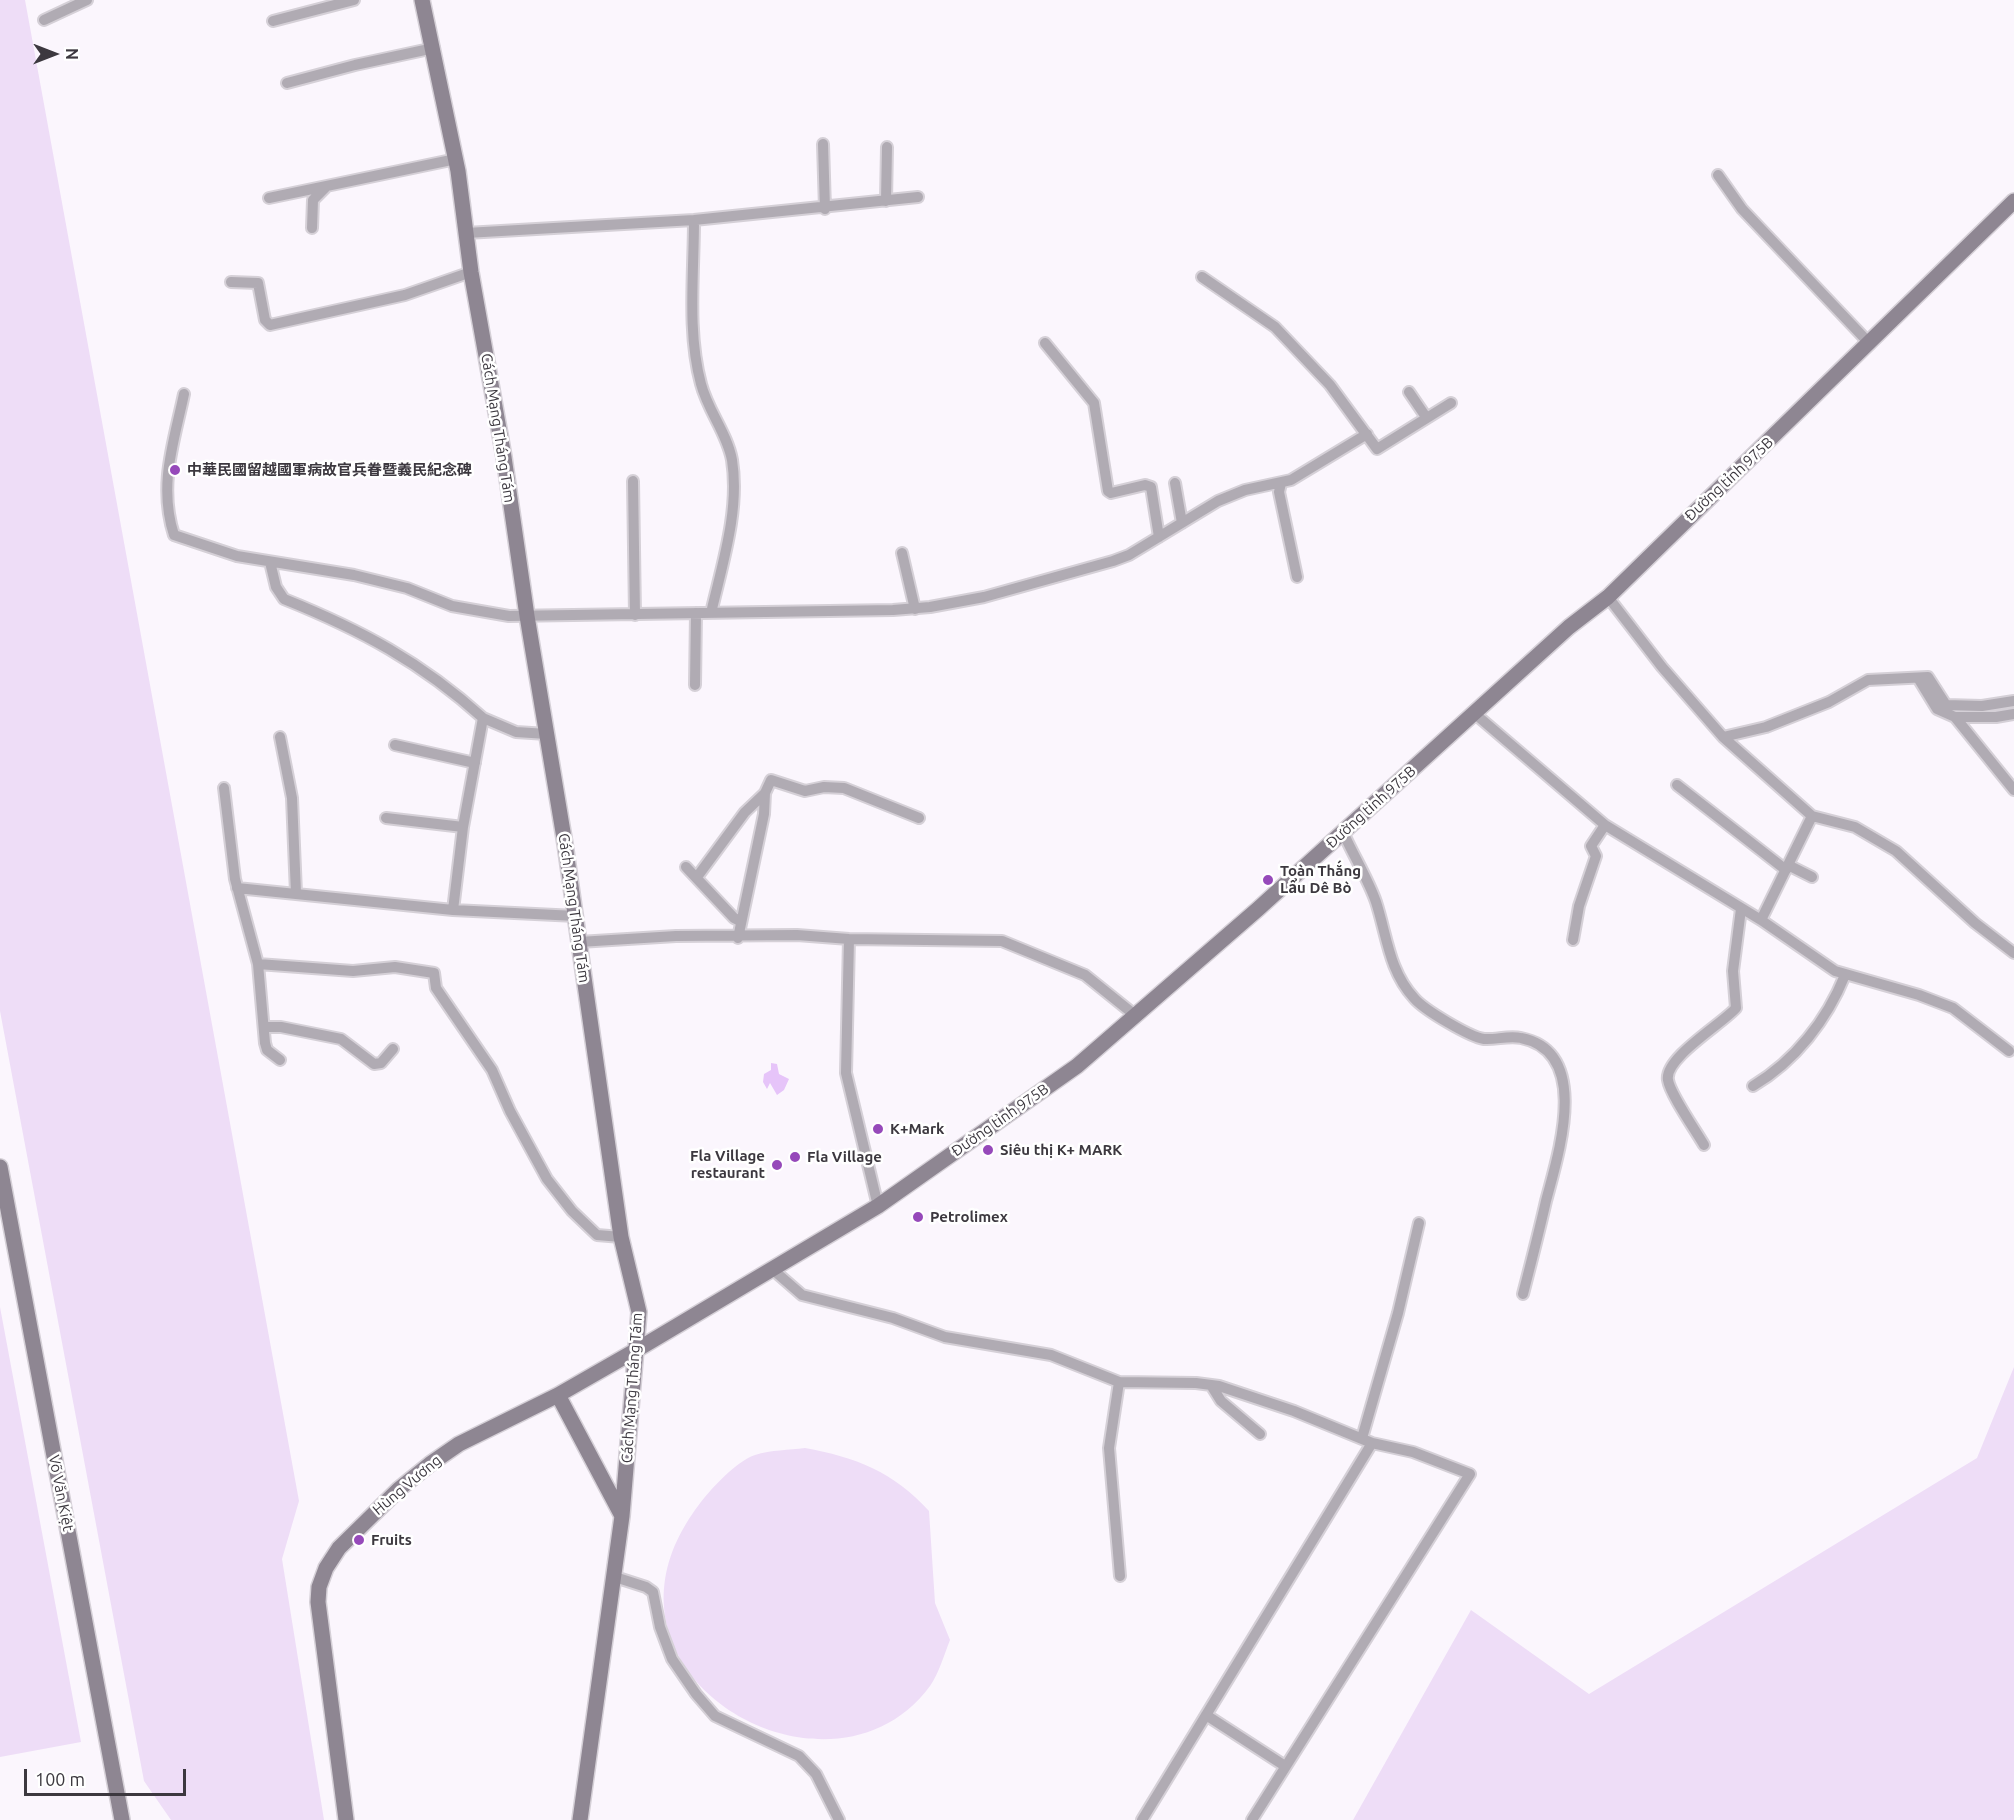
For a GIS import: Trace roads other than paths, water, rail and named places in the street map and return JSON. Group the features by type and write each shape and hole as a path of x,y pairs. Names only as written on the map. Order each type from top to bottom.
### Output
{"street":[{"path":"44,20 87,0"},
{"path":"273,21 354,0"},
{"name":"Cách Mạng Tháng Tám","path":"422,0 456,159 471,272 504,457 527,616 576,915 621,1237 639,1312 633,1352 622,1516 615,1577 580,1820"},
{"path":"287,83 434,48"},
{"path":"824,144 825,209"},
{"path":"886,201 887,147"},
{"path":"269,198 326,188 456,159"},
{"path":"1718,176 1742,209 1870,344"},
{"path":"312,228 313,200 326,188"},
{"path":"466,233 694,220 825,209 918,197"},
{"name":"Đường tỉnh 975B","path":"633,1352 878,1206 1077,1066 1136,1016 1569,627 1608,597 1870,344 2014,201"},
{"path":"694,220 694,335 697,361 709,408 732,460 730,525 711,613"},
{"path":"231,282 258,283 265,320 270,325 405,295 471,272"},
{"path":"1202,277 1275,327 1330,385 1377,449 1426,417 1451,404"},
{"path":"1044,344 1094,403 1108,491 1111,493 1145,485 1151,487 1159,537"},
{"path":"1409,392 1426,417"},
{"path":"184,394 171,441 168,474 169,503 174,535 237,556 354,575 407,588 452,606 509,616 915,609 984,597 1113,561 1233,493 1281,483 1314,468 1366,434"},
{"path":"633,481 635,615"},
{"path":"1174,483 1182,522"},
{"path":"1281,483 1279,492 1297,577"},
{"path":"902,553 915,609"},
{"path":"270,562 276,587 284,599 377,640 447,686 483,718 516,732 547,734"},
{"path":"1608,597 1662,667 1723,737 1812,816 1855,827 1896,851 1975,923 2014,953"},
{"path":"695,685 696,613"},
{"path":"1723,737 1766,727 1829,702 1868,680 1928,677 1938,696 1946,705 1982,706 2014,701"},
{"path":"1918,678 1937,709 1955,717 1996,717 2014,714"},
{"path":"1474,713 1605,825 1761,920 1845,975 1919,995 1953,1008 2009,1051"},
{"path":"1955,717 2014,790"},
{"path":"453,910 463,827 483,718"},
{"path":"280,737 292,798 296,893"},
{"path":"395,745 475,763"},
{"path":"697,877 745,812 765,793 771,780 805,791 824,787 844,788 919,818"},
{"path":"1677,785 1787,868 1812,877"},
{"path":"224,788 237,888 258,964 267,1050 280,1060"},
{"path":"738,938 764,814 765,793"},
{"path":"1761,920 1812,816"},
{"path":"386,818 463,827"},
{"path":"1573,940 1579,906 1596,856 1591,846 1605,825"},
{"path":"1342,832 1376,902 1394,967 1403,986 1416,1001 1474,1037 1521,1038 1540,1046 1550,1053 1559,1066 1565,1104 1561,1147 1523,1294"},
{"path":"686,867 734,918 740,921"},
{"path":"237,888 453,910 576,915"},
{"path":"1704,1145 1671,1088 1669,1070 1679,1057 1736,1008 1733,971 1741,909"},
{"path":"579,942 676,936 738,938 797,935 849,939 1002,941 1085,975 1136,1016"},
{"path":"849,939 846,1073 878,1206"},
{"path":"258,964 353,971 395,968 434,973 436,988 492,1070 510,1111 547,1179 572,1211 597,1235 621,1237"},
{"path":"1754,1086 1778,1071 1798,1050 1830,1008 1845,975"},
{"path":"264,1027 281,1027 341,1039 374,1064 381,1063 393,1049"},
{"name":"Võ Văn Kiệt","path":"0,1167 122,1820"},
{"path":"1142,1820 1367,1441 1419,1223"},
{"path":"771,1268 802,1295 893,1318 945,1337 1051,1355 1119,1383 1211,1385 1294,1411 1367,1441 1413,1452 1470,1474 1252,1820"},
{"name":"Hùng Vương","path":"346,1820 318,1602 318,1587 326,1568 352,1533 430,1464 459,1444 558,1395 633,1352"},
{"path":"1119,1383 1109,1448 1120,1576"},
{"path":"1211,1385 1221,1401 1260,1434"},
{"path":"558,1395 622,1516"},
{"path":"615,1577 646,1587 653,1592 660,1627 672,1659 696,1694 715,1716 799,1756 816,1774 839,1820"},
{"path":"1206,1715 1285,1766"}],"place":[{"name":"中華民國留越國軍病故官兵眷暨義民紀念碑","path":"175,470"},
{"name":"Toàn Thắng Lẩu Dê Bò","path":"1268,880"},
{"name":"K+Mark","path":"878,1129"},
{"name":"Siêu thị K+ MARK","path":"988,1150"},
{"name":"Fla Village","path":"795,1157"},
{"name":"Fla Village restaurant","path":"777,1165"},
{"name":"Petrolimex","path":"918,1217"},
{"name":"Fruits","path":"359,1540"}]}
